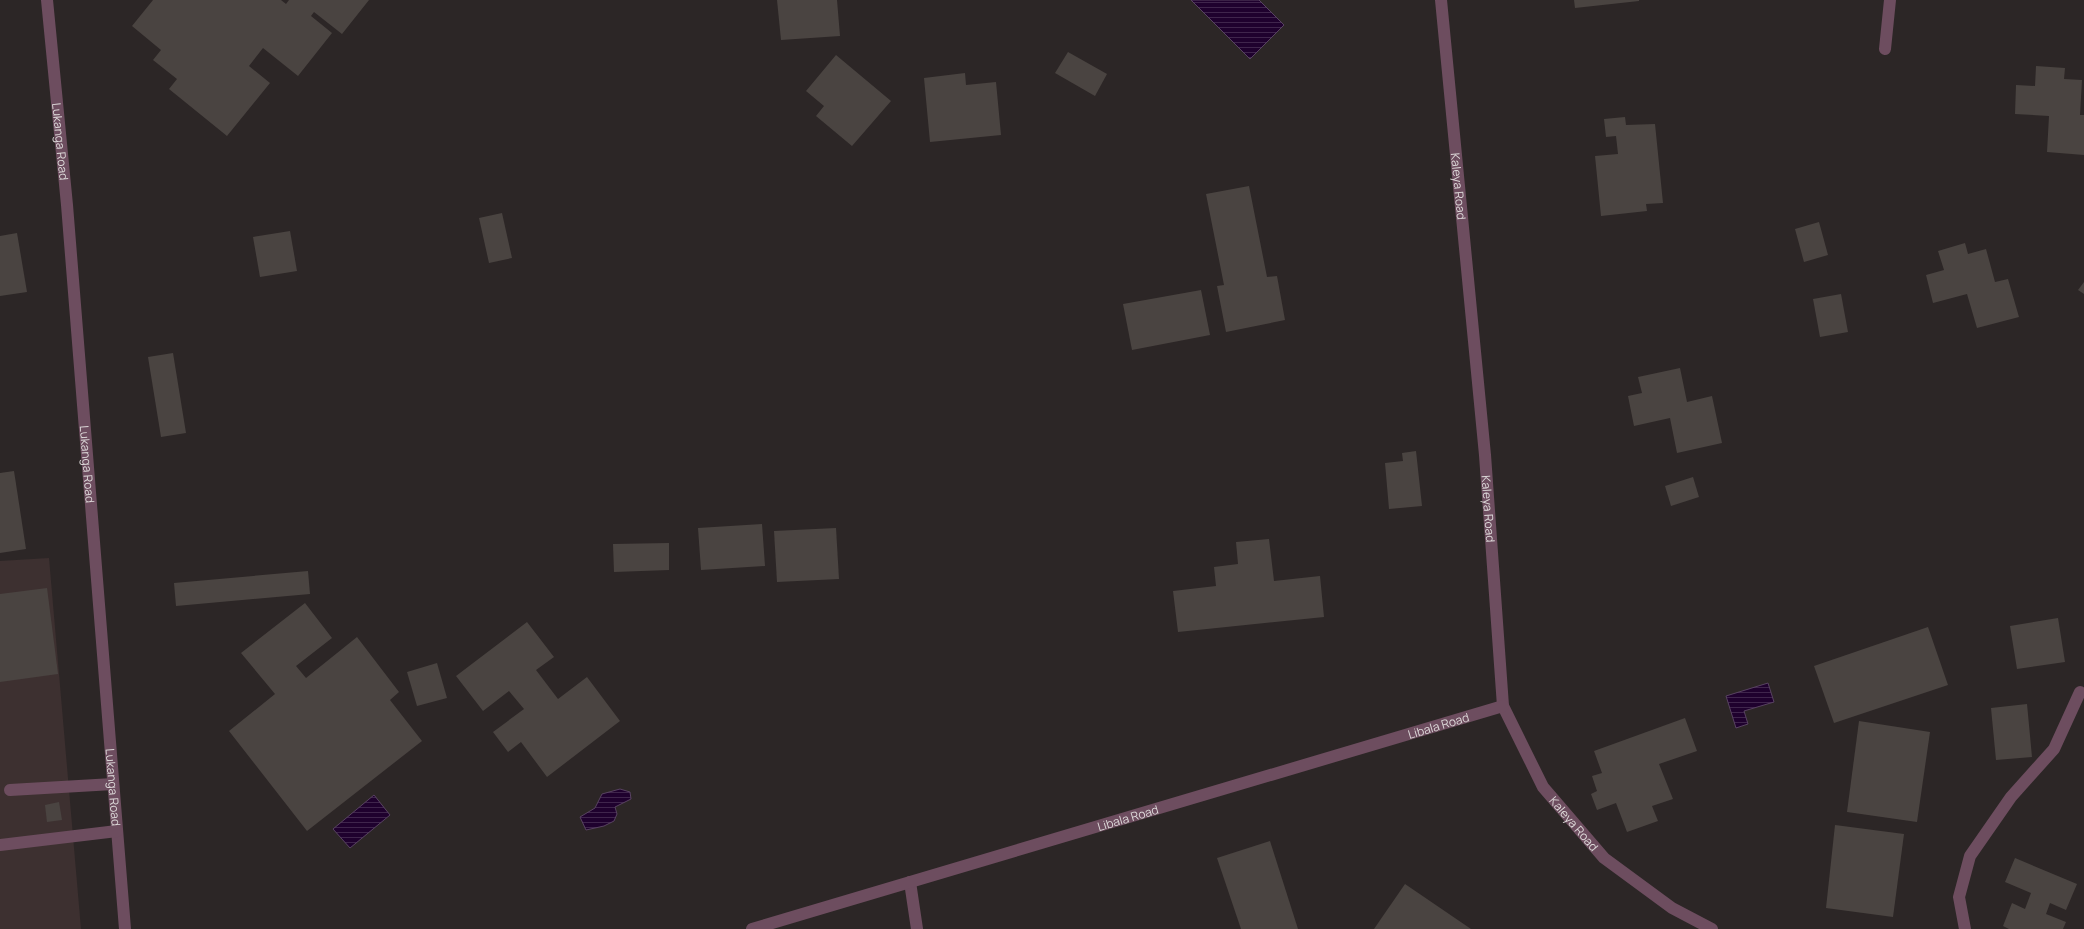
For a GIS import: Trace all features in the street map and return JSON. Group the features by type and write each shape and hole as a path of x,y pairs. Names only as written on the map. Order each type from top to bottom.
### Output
{"street":[{"name":"Lukanga Road","path":"47,0 67,205 125,929"},
{"name":"Kaleya Road","path":"1441,0 1485,455 1503,706 1543,787 1604,858 1672,908 1712,929"},
{"path":"1885,49 1890,0"},
{"path":"1965,929 1959,897 1970,856 2011,797 2054,749 2080,692"},
{"name":"Libala Road","path":"752,929 1503,706"},
{"path":"10,790 113,784"},
{"path":"0,846 117,831"},
{"path":"910,882 917,929"}],"shaded area":[{"path":"1191,0 1259,0 1284,25 1250,59"},
{"path":"49,558 81,929 0,929 0,561"},
{"path":"1768,683 1774,702 1744,711 1748,724 1736,728 1726,696"},
{"path":"620,789 630,792 631,799 615,807 617,814 614,821 604,826 586,830 580,817 595,808 602,794"},
{"path":"374,795 390,815 350,848 333,829"}],"building":[{"path":"153,0 281,0 286,4 289,0 369,0 342,34 314,12 311,16 332,33 298,76 263,48 249,66 270,83 227,136 169,89 177,79 153,60 161,50 132,26"},
{"path":"777,0 837,0 840,36 781,40"},
{"path":"1574,0 1639,0 1639,1 1575,8"},
{"path":"1068,52 1107,74 1095,96 1055,73"},
{"path":"836,55 891,101 852,146 816,116 824,106 806,91"},
{"path":"2036,66 2065,68 2064,79 2082,80 2080,115 2084,115 2084,155 2047,152 2049,116 2015,114 2016,85 2035,86"},
{"path":"965,73 966,85 996,82 1001,135 930,142 924,78"},
{"path":"1625,117 1626,125 1655,124 1663,203 1646,204 1647,211 1601,216 1595,156 1618,154 1616,136 1606,137 1604,119"},
{"path":"1249,186 1267,277 1277,276 1285,320 1226,332 1217,286 1224,285 1206,194"},
{"path":"502,213 512,258 489,263 479,218"},
{"path":"1819,222 1828,255 1804,262 1795,229"},
{"path":"290,231 297,271 260,277 253,237"},
{"path":"17,233 27,292 0,296 0,236"},
{"path":"1965,243 1968,254 1986,249 1995,282 2008,279 2019,317 1977,328 1967,294 1933,303 1926,275 1944,270 1938,251"},
{"path":"2084,282 2084,294 2078,290"},
{"path":"1201,290 1210,335 1132,350 1123,304"},
{"path":"1841,294 1848,332 1820,337 1813,299"},
{"path":"173,353 186,433 161,437 148,357"},
{"path":"1680,368 1687,402 1712,396 1722,443 1677,453 1670,418 1634,426 1628,396 1642,393 1638,377"},
{"path":"1416,451 1422,506 1389,509 1385,463 1403,461 1402,453"},
{"path":"14,471 26,549 0,553 0,473"},
{"path":"1693,477 1699,497 1671,506 1665,486"},
{"path":"762,524 765,566 701,570 698,528"},
{"path":"836,528 839,579 777,582 774,531"},
{"path":"1269,539 1274,581 1320,576 1324,617 1178,632 1173,591 1216,586 1214,567 1238,564 1236,542"},
{"path":"669,543 669,570 614,572 613,544"},
{"path":"308,571 310,594 176,606 174,583"},
{"path":"47,588 58,674 0,682 0,594"},
{"path":"305,603 332,638 296,666 306,678 357,637 399,692 390,700 422,741 307,831 229,731 275,694 241,653"},
{"path":"2058,618 2065,662 2017,669 2010,626"},
{"path":"527,622 554,657 536,670 558,699 587,677 620,721 547,777 521,742 508,752 493,732 524,709 509,691 483,711 456,676"},
{"path":"1928,627 1948,685 1834,723 1814,666"},
{"path":"437,663 447,698 417,706 407,672"},
{"path":"2027,704 2032,757 1996,760 1991,708"},
{"path":"1685,718 1697,751 1659,764 1673,799 1652,806 1658,821 1627,832 1616,803 1597,810 1591,794 1597,791 1592,776 1602,773 1594,751"},
{"path":"1859,721 1930,732 1917,822 1847,812"},
{"path":"59,802 62,820 47,822 45,805"},
{"path":"1835,825 1904,834 1893,917 1826,908"},
{"path":"1270,841 1298,929 1241,929 1217,858"},
{"path":"2015,858 2077,884 2066,910 2050,903 2046,914 2066,922 2063,929 2009,929 2003,926 2012,903 2025,909 2031,893 2005,882"},
{"path":"1405,884 1471,929 1374,929"}]}
